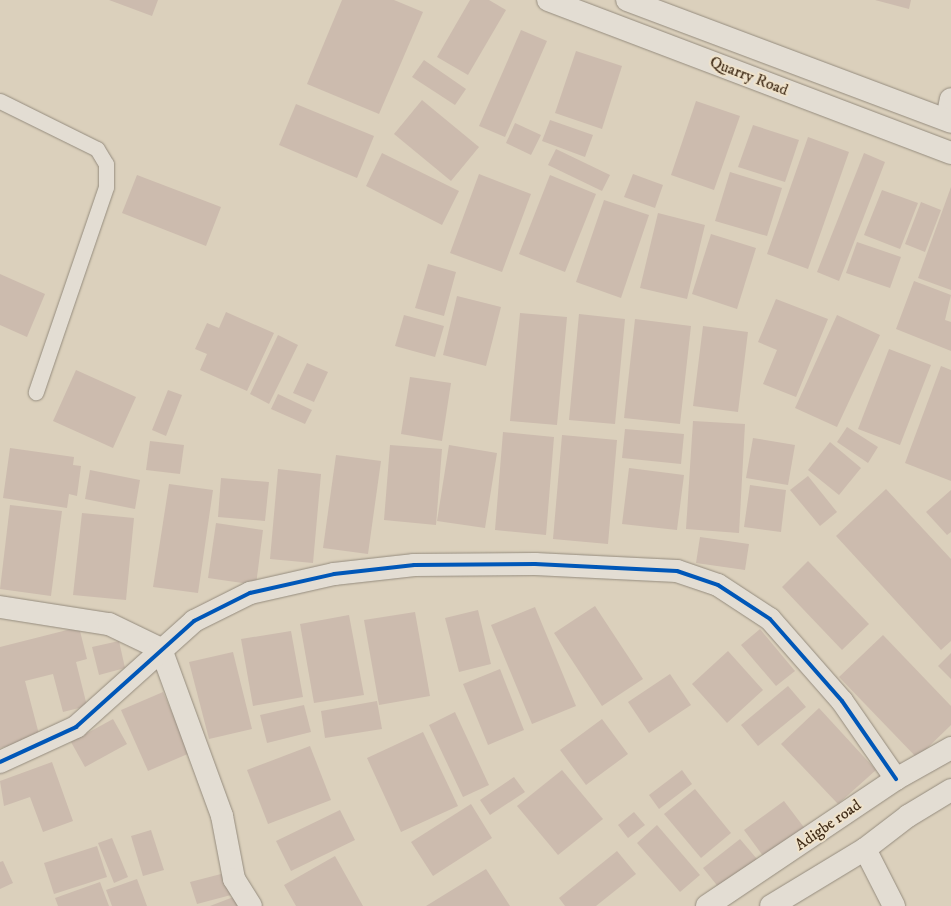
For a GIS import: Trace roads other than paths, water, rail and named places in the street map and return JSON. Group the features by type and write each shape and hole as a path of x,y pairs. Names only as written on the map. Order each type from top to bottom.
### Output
{"street":[{"name":"Quarry Road","path":"548,0 951,153"},
{"name":"Quarry Road","path":"627,0 950,114"},
{"path":"0,762 76,727 161,649 194,621 250,593 334,574 414,565 520,564 677,571 718,585 770,618 842,701 896,779"},
{"path":"0,607 109,624 161,649 222,816 234,879 251,906"},
{"name":"Adigbe road","path":"707,906 896,779 951,748"},
{"path":"771,906 865,849 908,816 951,790"},
{"path":"865,849 894,906"}],"lane":[{"path":"0,101 97,149 106,164 106,188 36,392"}]}
